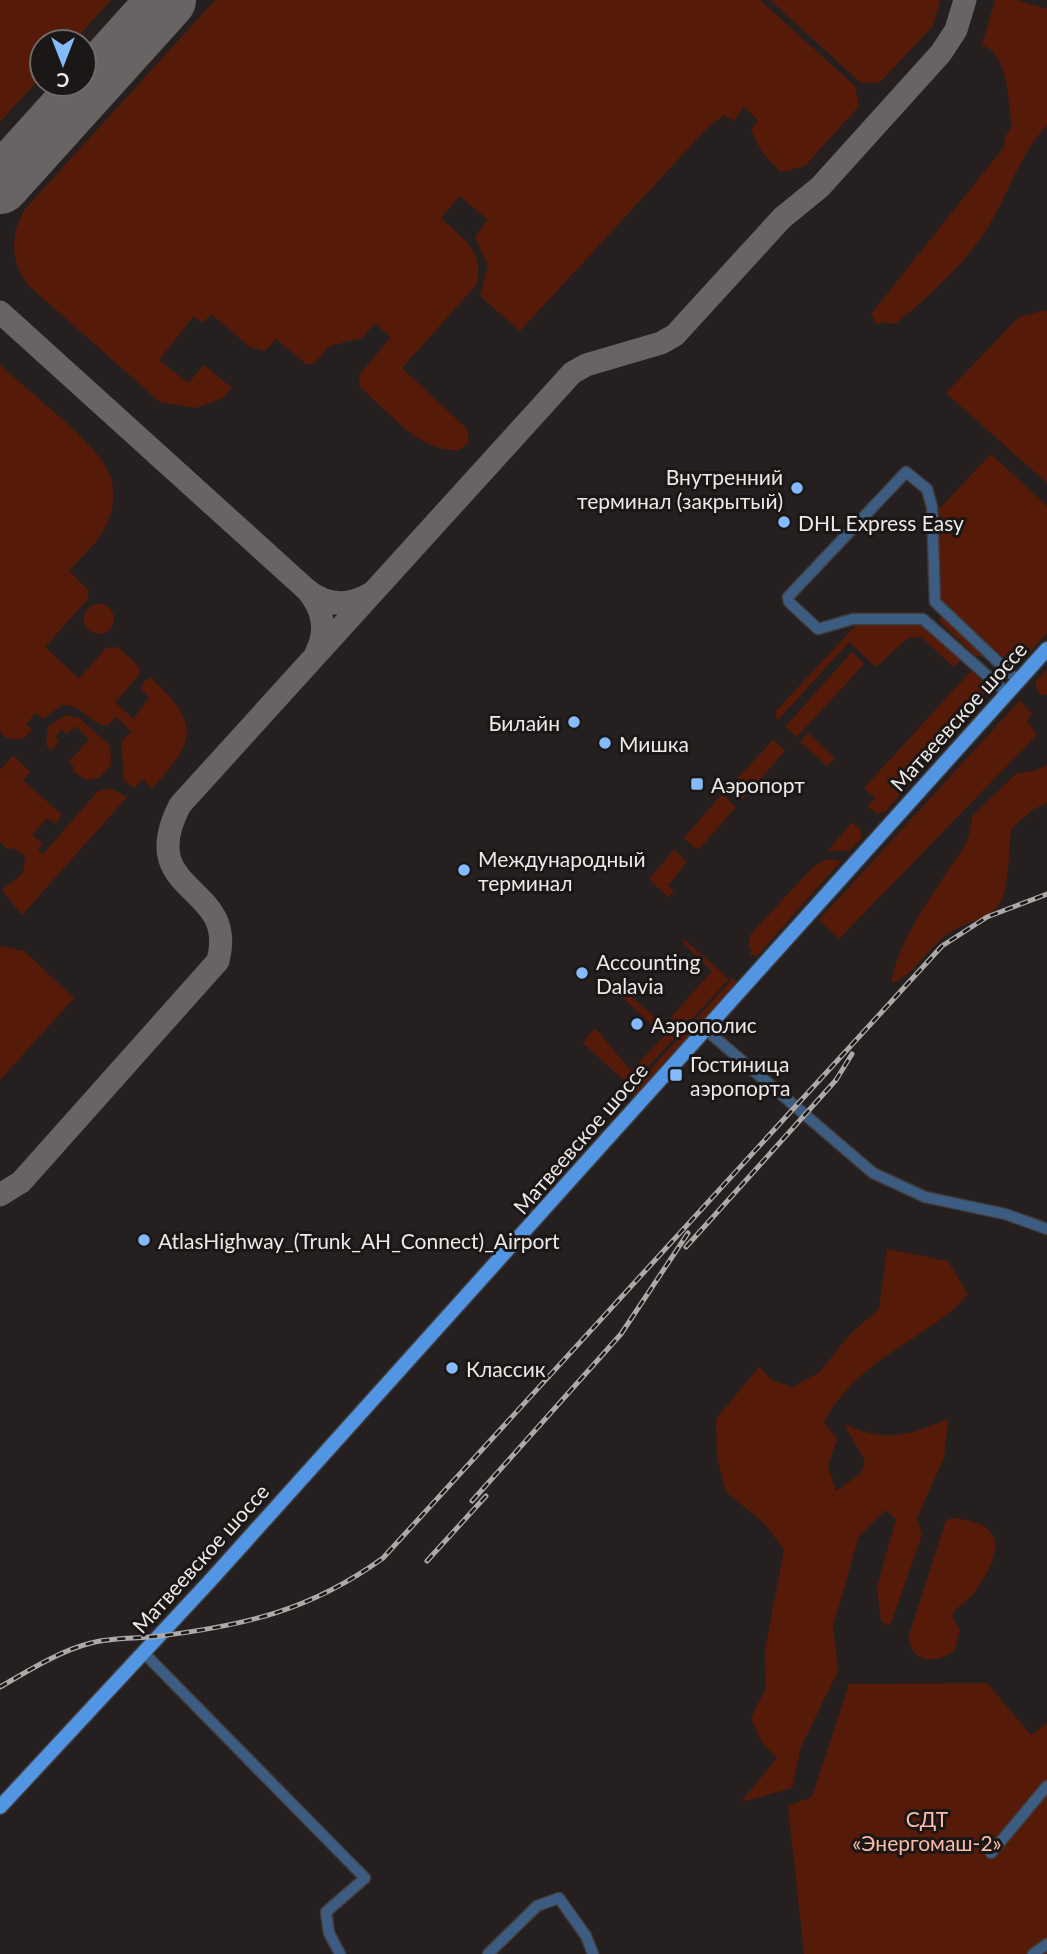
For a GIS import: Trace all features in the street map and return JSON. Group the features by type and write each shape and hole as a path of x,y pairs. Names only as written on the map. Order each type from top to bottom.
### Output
{"main road":[{"name":"Матвеевское шоссе","path":"0,1807 143,1652 1047,649"}],"street":[{"path":"1007,693 923,619 853,619 818,629 789,602 789,594 902,474 910,474 927,489 932,507 935,602 1018,681"},
{"path":"705,1029 873,1174 925,1197 1005,1214 1047,1229"},
{"path":"143,1652 365,1878 326,1912 329,1933 340,1954"},
{"path":"991,1853 1047,1786"},
{"path":"488,1954 537,1906 559,1898 586,1936 593,1954"},
{"path":"1033,1954 1047,1944"}],"green space":[{"path":"0,0 111,0 86,28 28,28 28,91 0,122"},
{"path":"215,0 760,0 855,86 859,106 805,166 780,172 762,152 751,130 758,120 744,107 734,121 724,115 707,128 520,331 480,296 488,266 475,237 488,220 460,196 441,218 464,239 475,255 478,263 476,285 402,368 467,429 469,442 460,450 445,449 418,438 359,386 360,374 391,337 375,323 362,338 330,346 313,364 306,364 276,339 265,351 250,347 211,314 203,323 194,316 159,360 188,383 204,365 232,388 223,398 196,408 160,402 28,285 22,276 14,248 17,228 25,209"},
{"path":"770,0 940,0 933,26 882,80 876,83 860,82"},
{"path":"995,0 1017,0 1047,9 1047,125 1022,161 988,227 957,267 895,324 883,322 877,325 871,314 1004,147 1005,137 1012,126 1002,68 998,58 982,45"},
{"path":"1047,310 1047,483 946,393 1019,317"},
{"path":"0,365 87,443 106,467 112,481 112,510 104,531 69,571 89,591 87,600 45,647 79,679 106,648 118,647 140,668 139,675 115,702 133,719 149,698 141,689 144,681 151,678 178,708 185,720 187,732 184,744 178,757 152,788 143,779 134,788 124,781 121,743 131,731 116,717 107,726 75,707 62,705 43,719 36,713 26,724 32,730 22,739 6,738 0,732"},
{"path":"991,454 1047,506 1047,633 1024,658 1001,656 943,602 939,590 937,511"},
{"path":"99,604 110,608 114,619 110,630 99,634 88,630 84,619 88,608"},
{"path":"941,617 984,656 976,656 939,621"},
{"path":"911,622 925,628 962,658 954,667 921,637 908,638 876,667 849,642 778,720 776,718 776,711 858,623"},
{"path":"852,652 864,664 797,737 785,727"},
{"path":"1047,669 1047,695 1039,694 1035,682"},
{"path":"971,671 983,684 982,701 885,812 876,813 868,806 875,798 864,788"},
{"path":"1020,700 1032,714 1027,721 1037,735 839,939 819,920"},
{"path":"65,715 79,718 110,746 111,765 99,778 86,780 72,771 74,767 69,762 89,739 75,726 67,734 62,729 55,737 59,741 51,750 46,745 48,727"},
{"path":"808,733 835,758 827,766 800,742"},
{"path":"773,740 785,751 742,800 727,790"},
{"path":"13,756 30,771 23,780 62,815 56,824 47,818 32,835 42,844 38,850 43,854 99,790 112,789 127,797 22,915 2,890 23,873 25,856 15,849 6,848 0,842 0,770"},
{"path":"1047,765 1047,803 1032,810 1011,829 1006,884 998,906 987,915 952,931 909,973 891,984 899,956 912,928 966,842 972,816 1017,773 1034,771"},
{"path":"722,794 736,807 698,850 684,838"},
{"path":"852,822 861,830 861,839 850,850 828,851"},
{"path":"674,850 687,862 668,885 674,892 668,897 649,879"},
{"path":"827,859 841,861 757,956 749,955 752,951 749,948 750,935 812,868"},
{"path":"681,941 686,941 729,979 630,1086 583,1043 595,1028 631,1071 664,1036 623,998 627,993 664,1025 712,971"},
{"path":"0,946 24,951 74,998 0,1080"},
{"path":"733,978 740,985 635,1097 630,1092"},
{"path":"887,1249 948,1261 968,1294 944,1316 865,1372 842,1395 824,1422 837,1439 828,1466 836,1491 861,1473 865,1461 844,1424 872,1434 896,1435 920,1430 948,1419 944,1458 917,1518 922,1535 890,1626 881,1621 877,1587 896,1519 885,1510 859,1536 833,1626 838,1671 801,1747 792,1788 741,1802 777,1758 762,1743 751,1718 766,1688 765,1650 784,1550 764,1523 726,1492 717,1458 716,1419 759,1367 773,1381 793,1387 820,1372 849,1335 879,1309"},
{"path":"953,1518 972,1521 984,1527 992,1535 994,1555 974,1593 952,1616 960,1630 955,1650 940,1658 925,1659 914,1651 909,1635 946,1520"},
{"name":"СДТ «Энергомаш-2»","path":"987,1683 1031,1735 1047,1723 1047,1954 804,1954 788,1806 812,1797 849,1684"}],"taxiway":[{"path":"0,1195 21,1182 218,961 220,935 214,916 177,874 169,857 169,835 180,805 572,373 586,365 661,343 675,335 782,218 820,187 941,53 956,30 965,0"},
{"path":"0,312 307,590"},
{"path":"317,651 322,635 322,619 307,590 322,599 338,603 354,601 370,594"}],"runway":[{"path":"0,185 167,0"}],"railway":[{"path":"0,1687 56,1656 91,1643 192,1632 250,1620 304,1603 330,1591 383,1558 942,946 987,917 1047,894"},
{"path":"686,1247 836,1080 852,1054"},
{"path":"472,1501 621,1334 688,1233"},
{"path":"427,1561 486,1496"}],"place":[{"name":"Внутренний терминал (закрытый)","path":"797,488"},
{"name":"DHL Express Easy","path":"784,522"},
{"name":"Билайн","path":"574,722"},
{"name":"Мишка","path":"605,743"},
{"name":"Аэропорт","path":"697,784"},
{"name":"Международный терминал","path":"464,870"},
{"name":"Accounting Dalavia","path":"582,973"},
{"name":"Аэрополис","path":"637,1024"},
{"name":"Гостиница аэропорта","path":"676,1075"},
{"name":"AtlasHighway_(Trunk_AH_Connect)_Airport","path":"144,1240"},
{"name":"Классик","path":"452,1368"}]}
